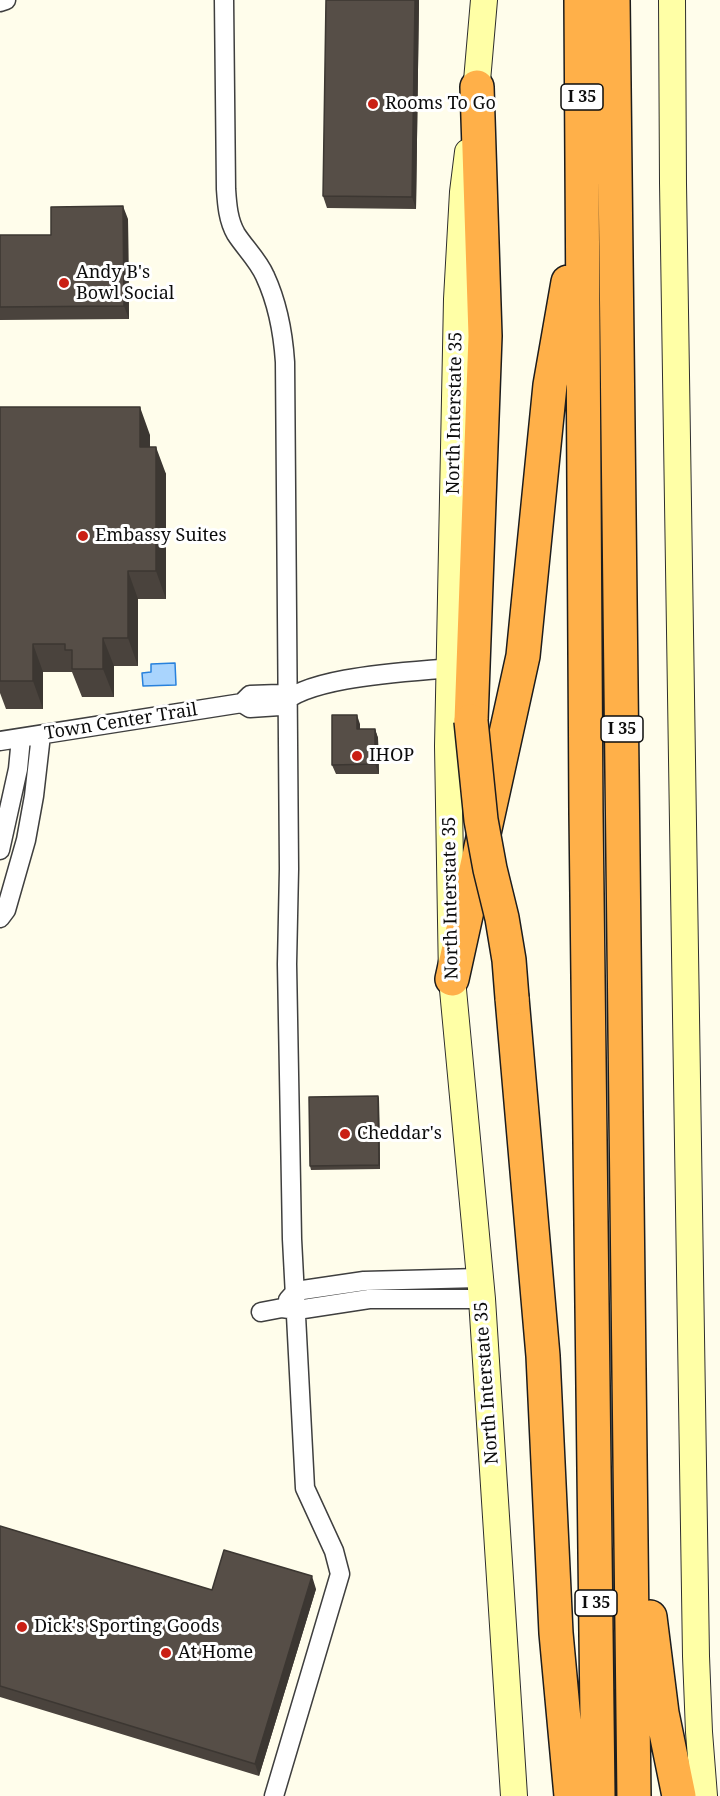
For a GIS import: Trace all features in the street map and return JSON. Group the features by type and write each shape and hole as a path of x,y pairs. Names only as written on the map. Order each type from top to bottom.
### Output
{"highway":[{"name":"I 35","path":"581,0 586,813 598,1796"},
{"name":"I 35","path":"613,0 634,1796"},
{"path":"477,87 485,336 471,721 481,820 509,960 543,1356 556,1633 571,1796"},
{"path":"452,979 523,656 550,385 583,195"},
{"path":"631,1457 662,1713 679,1796"}],"main road":[{"name":"North Interstate 35","path":"484,0 477,87 463,192 457,299 448,746 452,979 480,1289 514,1796"},
{"path":"672,0 673,195 696,1644 704,1796"}],"street":[{"path":"0,2 6,0"},
{"path":"224,0 228,213 236,233 264,274 283,332 289,869 287,964 292,1239 296,1291 289,1309 305,1488 334,1551 340,1574 274,1796"},
{"name":"Town Center Trail","path":"0,741 242,703 250,708 280,706 286,699 321,686 358,677 450,668"},
{"path":"0,918 6,910 26,840 41,735"},
{"path":"0,850 18,769 21,738"},
{"path":"296,1291 364,1281 480,1289"},
{"path":"261,1312 480,1289"}],"water":[{"path":"175,663 176,685 143,686 142,673 151,672 151,664"}],"building":[{"name":"Rooms To Go","path":"326,0 415,0 412,197 323,196"},
{"name":"Andy B's Bowl Social","path":"123,206 124,306 0,307 0,235 51,235 51,207"},
{"name":"Embassy Suites","path":"0,407 140,407 140,447 156,447 156,571 128,571 128,638 103,638 103,669 72,669 72,650 65,650 65,644 33,644 33,681 0,681"},
{"name":"IHOP","path":"332,715 357,715 357,729 375,729 375,764 332,765"},
{"name":"Cheddar's","path":"378,1096 379,1165 310,1166 309,1097"},
{"name":"At Home","path":"0,1526 212,1590 224,1550 312,1576 255,1764 0,1686"}],"place":[{"name":"Rooms To Go","path":"373,104"},
{"name":"Andy B's Bowl Social","path":"64,283"},
{"name":"Embassy Suites","path":"83,536"},
{"name":"IHOP","path":"357,756"},
{"name":"Cheddar's","path":"345,1134"},
{"name":"Dick's Sporting Goods","path":"22,1627"},
{"name":"At Home","path":"166,1653"}]}
